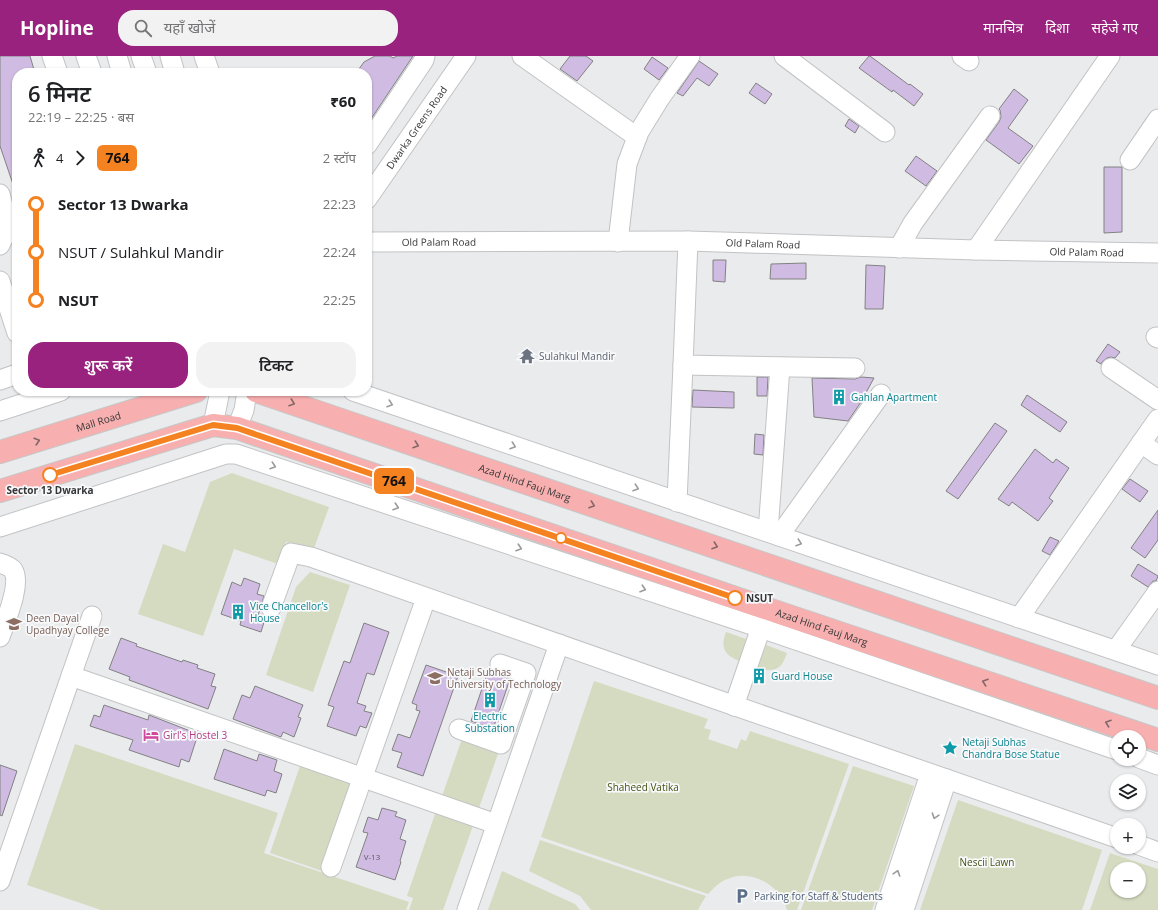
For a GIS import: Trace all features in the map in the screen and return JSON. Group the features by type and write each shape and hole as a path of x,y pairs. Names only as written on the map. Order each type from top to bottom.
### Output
{"main road":[{"name":"Mall Road","path":"0,452 180,396"},
{"name":"Azad Hind Fauj Marg","path":"271,396 1158,698"},
{"name":"Azad Hind Fauj Marg","path":"213,425 237,428 763,618 1158,740"},
{"path":"0,491 213,425"}],"street":[{"path":"52,56 56,68"},
{"path":"86,56 90,68"},
{"path":"116,56 120,68"},
{"path":"141,56 145,68"},
{"path":"170,56 174,68"},
{"path":"204,56 208,68"},
{"path":"372,138 426,56"},
{"name":"Dwarka Greens Road","path":"372,192 466,56"},
{"path":"522,56 637,137"},
{"path":"618,242 627,164 637,137 660,98 690,56"},
{"path":"784,56 885,132"},
{"path":"976,250 1107,57"},
{"path":"899,248 913,223 990,116"},
{"path":"1130,160 1158,119"},
{"path":"6,196 6,216 12,224"},
{"path":"0,245 12,229"},
{"path":"677,502 688,241"},
{"name":"Old Palam Road","path":"372,242 688,241 1158,254"},
{"path":"0,281 12,318"},
{"path":"683,366 855,368"},
{"path":"773,534 780,367"},
{"path":"1111,368 1158,400"},
{"path":"0,380 12,376"},
{"path":"773,534 882,394"},
{"path":"0,411 46,396"},
{"path":"213,425 219,396"},
{"path":"237,428 244,410 246,396"},
{"path":"368,396 1158,665"},
{"path":"1019,618 1158,419"},
{"path":"1141,443 1158,455"},
{"path":"0,527 226,454 236,454 763,618 1110,747"},
{"path":"270,608 291,553 311,557 734,706 1110,836"},
{"path":"0,563 8,565 13,569 16,583 15,594 0,637"},
{"path":"1116,650 1158,591"},
{"path":"331,867 426,598"},
{"path":"0,881 92,616"},
{"path":"734,706 763,618"},
{"path":"467,910 559,644"},
{"path":"459,729 502,744 526,673 500,664"},
{"path":"71,676 496,824"},
{"path":"518,697 538,704"},
{"path":"1146,760 1158,764"},
{"path":"885,910 939,776"},
{"path":"904,910 939,776"},
{"path":"1146,848 1158,852"}],"green space":[{"path":"232,473 329,507 313,551 286,542 278,564 234,549 203,636 138,614 163,544 185,552 210,482"},
{"path":"310,572 350,585 313,692 266,675 296,587"},
{"path":"726,632 746,639 739,661 730,656 725,650 723,642"},
{"path":"766,645 787,653 783,663 773,670 758,668"},
{"name":"Shaheed Vatika","path":"594,681 708,719 704,728 711,730 708,739 737,749 741,739 746,741 750,731 849,764 797,910 787,910 778,893 771,886 754,877 744,876 725,880 718,884 708,894 541,837"},
{"path":"463,736 500,748 479,808 442,796"},
{"path":"75,744 278,813 264,853 409,902 406,910 101,910 27,885"},
{"path":"301,763 354,781 322,871 270,853"},
{"path":"853,766 914,786 872,910 801,910"},
{"name":"Nescii Lawn","path":"958,800 1102,850 1082,910 920,910"},
{"path":"436,811 474,823 443,910 409,910 413,898 407,896"},
{"path":"540,840 706,896 698,910 591,910 580,896 529,871"},
{"path":"1110,853 1137,862 1110,862 1110,898 1146,898 1146,865 1158,869 1158,910 1090,910"},
{"path":"502,871 575,904 580,910 488,910"}],"building":[{"path":"0,56 30,56 34,68 12,68 12,181 0,146"},
{"path":"375,56 390,56 393,58 397,56 413,56 372,118 372,68 360,68 364,62"},
{"path":"570,56 586,56 593,61 577,81 560,69"},
{"path":"869,56 923,94 914,106 893,90 892,92 859,68"},
{"path":"652,57 668,68 659,80 644,69"},
{"path":"699,61 718,74 709,86 697,78 683,96 677,93"},
{"path":"756,83 772,94 765,104 749,93"},
{"path":"1014,89 1028,100 1008,128 1033,146 1019,164 986,140 999,122 1001,117 999,109"},
{"path":"849,119 859,126 855,133 845,126"},
{"path":"916,156 937,171 926,186 905,171"},
{"path":"1104,167 1122,167 1122,232 1104,233"},
{"path":"713,260 726,260 725,282 713,281"},
{"path":"806,263 806,279 770,279 771,264"},
{"path":"866,265 885,266 883,309 865,309"},
{"path":"1108,344 1120,352 1115,358 1107,358 1101,364 1096,361"},
{"path":"757,377 768,377 767,396 757,396"},
{"name":"Gahlan Apartment","path":"861,377 874,378 861,402 848,421 814,417 812,378 855,379"},
{"path":"693,390 734,392 734,408 692,407"},
{"path":"1027,395 1067,422 1060,432 1021,405"},
{"path":"995,423 1007,431 958,499 946,491"},
{"path":"755,434 764,435 763,455 754,454"},
{"path":"1035,449 1053,463 1056,459 1069,468 1049,498 1053,501 1038,521 1012,502 1009,506 998,499"},
{"path":"1130,479 1148,491 1140,502 1122,489"},
{"path":"1158,510 1158,540 1145,558 1131,548"},
{"path":"1050,537 1059,541 1050,555 1042,551"},
{"path":"1138,564 1158,576 1156,581 1153,581 1148,587 1131,576"},
{"name":"Vice Chancellor's House","path":"244,578 260,584 257,594 264,596 258,616 265,619 261,632 240,625 241,621 221,614 232,582 241,586"},
{"path":"364,623 389,632 374,675 367,673 357,703 366,706 364,711 372,713 366,728 360,726 356,736 327,726 334,707 328,705 344,661 350,663"},
{"path":"121,638 137,644 136,646 182,662 183,660 198,665 197,668 215,674 211,686 216,687 208,709 129,680 130,677 109,669"},
{"path":"426,665 458,676 423,776 397,767 402,753 392,750 398,734 410,738 420,711 416,710 417,705 412,703"},
{"name":"Electric Substation","path":"489,668 496,674 510,679 493,729 471,721"},
{"path":"255,686 303,705 298,717 301,718 294,737 283,732 281,737 233,719 242,695 250,698"},
{"path":"104,705 148,720 149,715 198,734 189,762 181,759 179,767 129,750 133,740 90,726 94,715 100,717"},
{"path":"224,749 257,761 259,754 277,760 274,771 282,774 276,793 267,790 265,796 214,779"},
{"path":"0,765 17,771 2,816 0,815"},
{"path":"382,808 397,812 395,816 406,820 400,839 406,841 395,880 356,867 368,833 363,832 368,817 378,820"}],"bus line":[{"name":"764","path":"50,475 213,425 237,428 735,598"}],"place":[{"name":"Sulahkul Mandir","path":"527,356"},
{"name":"Gahlan Apartment","path":"839,397"},
{"name":"Sector 13 Dwarka","path":"50,475"},
{"name":"NSUT","path":"735,598"},
{"name":"Vice Chancellor's House","path":"238,612"},
{"name":"Deen Dayal Upadhyay College","path":"14,624"},
{"name":"Guard House","path":"759,676"},
{"name":"Netaji Subhas University of Technology","path":"435,678"},
{"name":"Electric Substation","path":"490,700"},
{"name":"Girl's Hostel 3","path":"151,735"},
{"name":"Netaji Subhas Chandra Bose Statue","path":"950,748"},
{"name":"Parking for Staff & Students","path":"742,896"}]}
